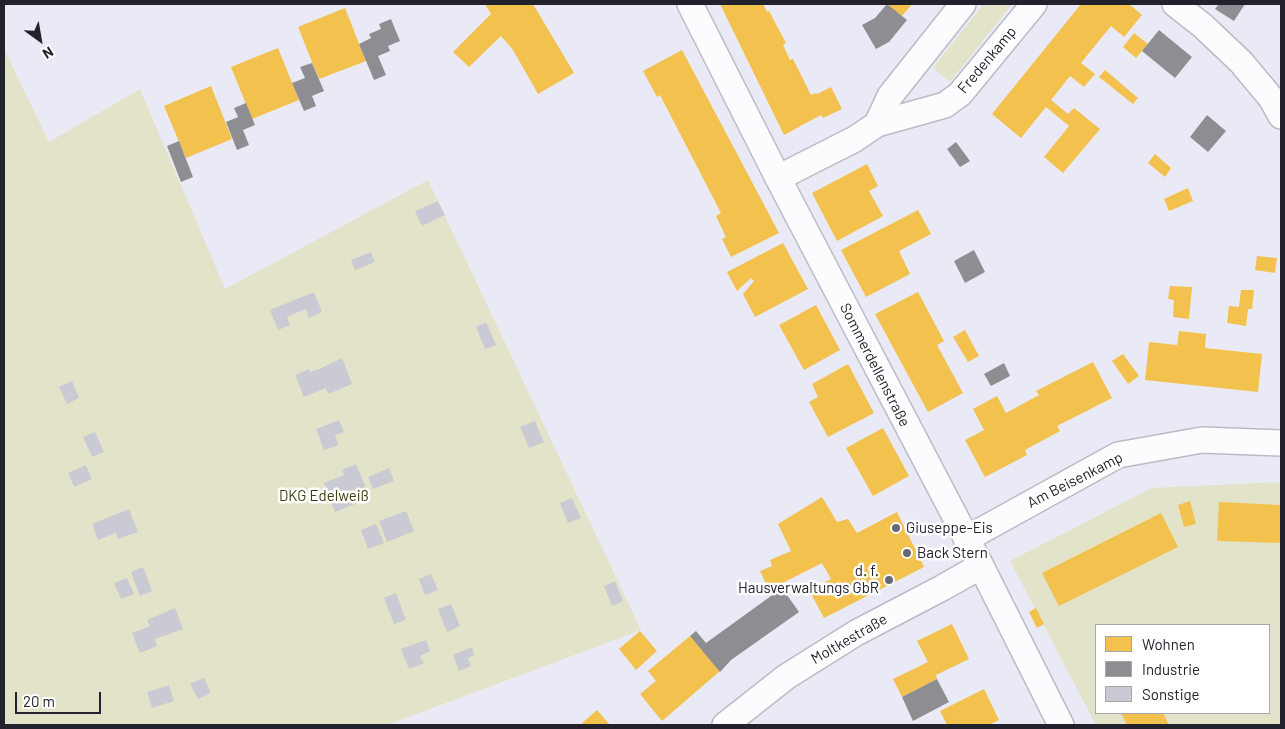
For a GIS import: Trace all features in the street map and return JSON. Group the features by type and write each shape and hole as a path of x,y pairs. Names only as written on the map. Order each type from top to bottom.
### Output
{"street":[{"name":"Sommerdellenstraße","path":"690,4 778,178 981,566 1061,725"},
{"path":"877,124 890,96 963,4"},
{"name":"Fredenkamp","path":"778,178 855,139 877,124 945,105 960,94 1034,4"},
{"path":"1175,4 1203,26 1241,62 1271,98 1281,116"},
{"name":"Am Beisenkamp","path":"966,539 1118,455 1202,440 1281,443"},
{"name":"Moltkestraße","path":"725,725 786,677 856,633 981,566"}],"green space":[{"path":"984,4 1012,4 950,82 933,68"},
{"name":"DKG Edelweiß","path":"4,49 49,142 140,89 225,289 428,180 641,630 387,725 4,725"},
{"path":"1281,482 1281,725 1096,725 1010,561 1152,488"}],"building: Wohnen":[{"path":"485,4 533,4 574,73 538,94 513,50 501,36 469,67 453,52 491,14"},
{"path":"720,4 763,4 767,12 769,11 786,43 783,45 790,60 793,59 811,95 831,87 842,109 823,118 821,115 784,135"},
{"path":"886,4 912,4 902,16"},
{"path":"1081,4 1129,4 1142,15 1124,37 1111,26 1081,63 1095,74 1084,87 1070,76 1051,100 1068,114 1074,108 1100,129 1063,173 1044,157 1069,126 1046,107 1021,138 992,114"},
{"path":"345,8 366,61 319,79 298,27"},
{"path":"1134,33 1148,44 1136,58 1123,47"},
{"path":"278,48 299,100 252,119 231,67"},
{"path":"682,50 779,233 731,257 722,239 726,237 716,216 721,213 660,95 657,97 643,71"},
{"path":"1105,70 1138,98 1133,104 1099,77"},
{"path":"211,86 232,139 186,158 164,106"},
{"path":"1155,154 1171,168 1165,177 1148,163"},
{"path":"867,164 878,186 869,191 883,216 837,241 812,193"},
{"path":"1188,188 1193,201 1169,211 1164,199"},
{"path":"918,210 931,234 899,251 910,274 866,297 841,250"},
{"path":"783,243 808,289 755,317 743,294 754,281 751,278 737,291 727,272"},
{"path":"1257,256 1277,258 1275,273 1255,270"},
{"path":"1170,286 1192,287 1189,319 1173,317 1174,300 1168,299"},
{"path":"1241,290 1254,290 1252,309 1248,309 1246,326 1227,323 1229,306 1239,307"},
{"path":"918,292 944,341 937,345 963,393 928,412 875,314"},
{"path":"816,305 840,350 804,370 779,325"},
{"path":"965,330 979,356 968,362 953,337"},
{"path":"1179,331 1206,334 1205,348 1262,354 1258,392 1145,380 1149,342 1177,345"},
{"path":"1123,354 1139,376 1128,384 1112,361"},
{"path":"1093,362 1112,398 1057,426 1060,431 1025,450 1027,455 985,477 965,440 984,430 973,409 997,396 1006,413 1039,395 1036,391"},
{"path":"848,364 874,413 828,437 809,402 818,397 812,384"},
{"path":"883,428 909,476 873,496 846,448"},
{"path":"822,497 837,522 848,519 857,533 897,512 924,567 824,618 809,590 831,579 822,563 769,590 760,571 772,566 770,560 791,551 778,524"},
{"path":"1190,501 1196,524 1184,527 1178,505"},
{"path":"1219,502 1281,505 1281,543 1217,541"},
{"path":"1161,513 1178,547 1059,606 1042,573"},
{"path":"1036,608 1044,624 1037,628 1029,612"},
{"path":"952,624 969,659 936,675 937,679 902,697 893,679 928,662 917,641"},
{"path":"640,631 657,651 636,670 619,649"},
{"path":"690,636 720,671 662,721 640,694 656,681 648,671"},
{"path":"984,689 999,720 989,725 947,725 940,711"},
{"path":"597,710 610,725 580,725"},
{"path":"1122,714 1164,714 1169,725 1127,725"}],"building: Industrie":[{"path":"887,4 907,20 889,42 876,49 862,25 875,18"},
{"path":"1219,4 1245,4 1234,21 1215,9"},
{"path":"391,19 400,41 388,46 390,51 378,56 386,75 374,80 359,44 371,38 369,34 381,29 379,24"},
{"path":"1159,30 1192,57 1175,78 1142,51"},
{"path":"312,63 324,91 312,96 316,106 304,111 292,83 305,78 300,67"},
{"path":"246,103 255,125 243,130 249,145 237,150 226,122 238,117 234,108"},
{"path":"1207,115 1226,131 1208,152 1190,137"},
{"path":"179,141 193,177 181,182 167,146"},
{"path":"956,142 970,161 960,167 947,149"},
{"path":"974,250 985,272 965,283 954,261"},
{"path":"1004,363 1010,376 991,386 984,374"},
{"path":"782,588 799,612 731,660 720,672 690,636 696,631 706,643"},
{"path":"937,679 949,702 913,721 902,697"}],"building: Sonstige":[{"path":"438,201 445,215 422,226 415,211"},
{"path":"371,252 375,262 355,270 351,260"},
{"path":"314,292 322,312 309,318 306,309 296,313 287,317 290,325 278,330 270,310"},
{"path":"486,322 496,345 485,349 476,327"},
{"path":"342,358 352,384 328,394 326,388 304,397 295,375 309,369 310,372 319,369"},
{"path":"72,381 79,398 67,404 59,387"},
{"path":"339,420 344,432 335,435 339,445 324,450 316,429"},
{"path":"535,421 544,442 529,448 520,427"},
{"path":"95,432 104,452 92,457 83,437"},
{"path":"356,464 370,498 335,512 324,483 344,475 342,470"},
{"path":"86,465 92,479 74,487 68,473"},
{"path":"389,468 394,481 373,489 368,477"},
{"path":"572,498 581,518 568,523 560,503"},
{"path":"129,509 138,532 118,539 116,533 98,540 92,524"},
{"path":"406,511 414,531 387,542 379,521"},
{"path":"376,524 384,543 368,549 361,530"},
{"path":"143,567 152,591 140,596 131,572"},
{"path":"431,574 438,590 425,595 419,579"},
{"path":"127,578 134,594 121,599 114,583"},
{"path":"615,581 623,601 612,606 604,586"},
{"path":"396,593 406,620 394,624 384,598"},
{"path":"451,604 460,626 447,632 438,609"},
{"path":"175,608 183,629 155,639 157,646 140,653 132,633 150,626 147,620"},
{"path":"426,640 430,651 420,656 424,663 409,669 401,649"},
{"path":"472,647 474,655 468,658 471,666 459,671 453,655"},
{"path":"204,678 211,693 198,699 190,684"},
{"path":"169,685 174,701 152,708 147,692"}],"place":[{"name":"Giuseppe-Eis","path":"896,528"},
{"name":"Back Stern","path":"907,553"},
{"name":"d. f. Hausverwaltungs GbR","path":"889,580"}]}
